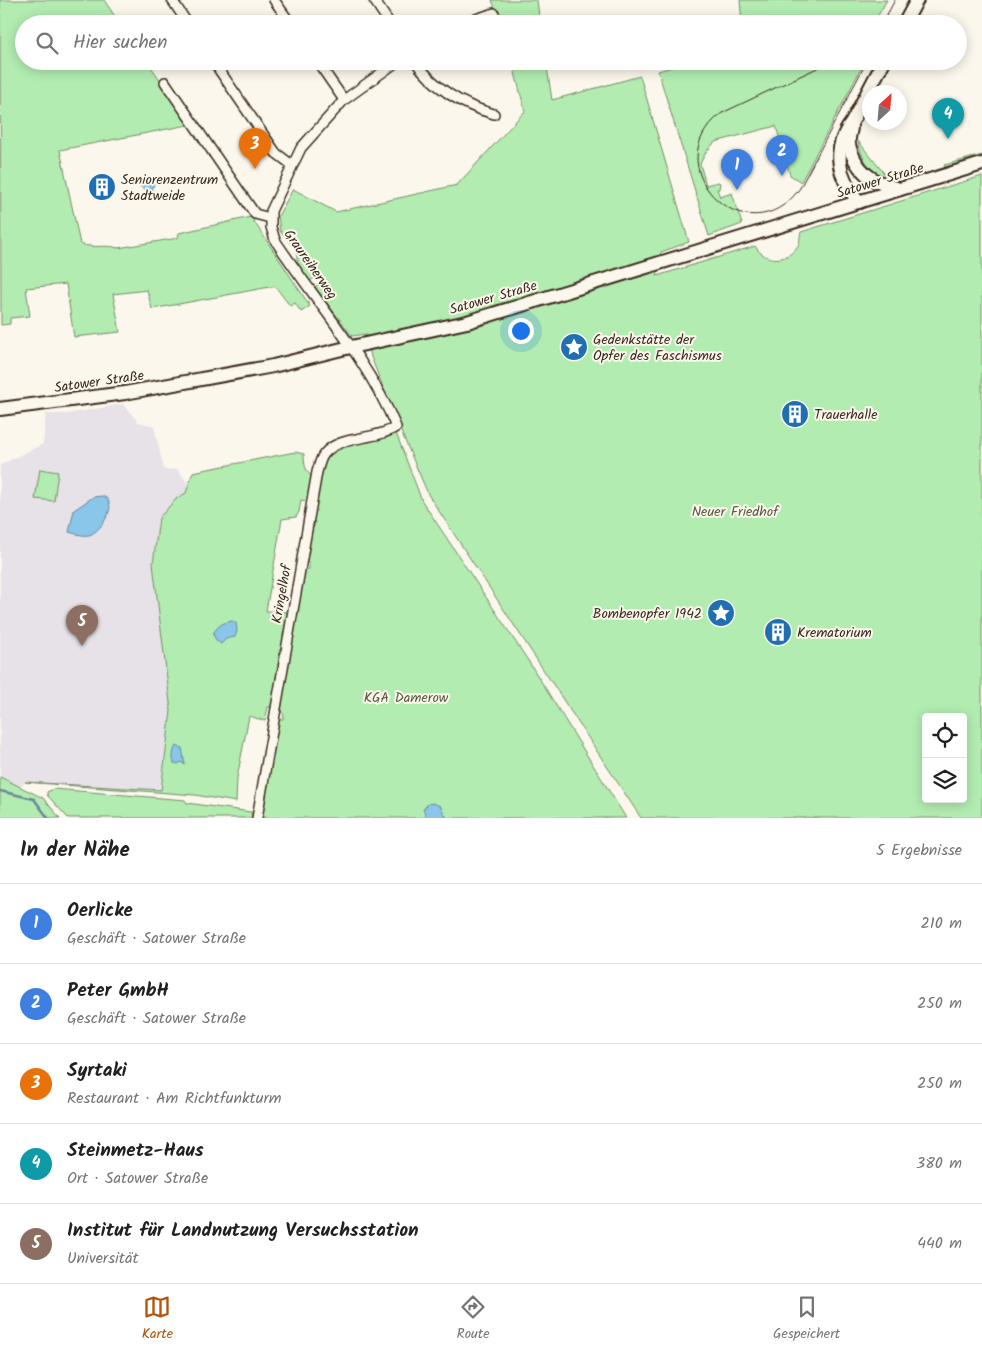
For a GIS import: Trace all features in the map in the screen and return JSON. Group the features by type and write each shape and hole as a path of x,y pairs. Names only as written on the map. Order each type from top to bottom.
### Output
{"main road":[{"path":"909,15 917,0"},
{"path":"852,122 849,140 850,148 860,169 866,190 859,202 849,191 839,162 840,144 879,70"},
{"name":"Satower Straße","path":"0,409 106,396 179,384 273,366 352,346 467,322 982,164"},
{"path":"860,169 878,182 900,188"}],"street":[{"path":"172,0 182,15"},
{"path":"274,0 285,15"},
{"path":"374,0 384,15"},
{"path":"488,15 494,13"},
{"path":"219,70 276,153 292,165"},
{"path":"323,70 344,100"},
{"name":"Graureiherweg","path":"386,70 344,100 308,139 292,165 274,203 270,218 275,240 352,346 366,372 380,391 396,427"},
{"path":"421,70 447,94 462,103 494,114"},
{"path":"165,82 255,214 270,218"},
{"name":"Kringelhof","path":"257,818 317,472 321,459 324,453 341,442 380,435 396,427"}],"shaded area":[{"path":"123,404 138,422 154,426 164,470 177,469 189,485 186,493 176,499 159,518 153,564 171,711 161,790 155,792 24,782 23,786 0,783 0,465 43,444 46,414 66,414"}],"green space":[{"path":"0,0 104,0 114,15 15,15 15,70 153,70 190,123 188,125 60,150 80,244 118,248 178,238 179,233 251,217 310,306 301,312 295,303 290,306 275,286 152,309 147,290 113,294 120,332 74,337 66,284 26,288 30,316 10,318 10,324 1,325"},
{"path":"492,0 537,0 539,15 498,15"},
{"path":"740,0 887,0 878,15 741,15"},
{"name":"Neuer Friedhof","path":"514,70 547,70 552,100 640,76 689,242 661,252 657,276 755,246 759,252 770,258 782,258 788,256 797,247 801,232 982,176 982,818 641,818 429,496 371,357 366,334 352,336 315,287 323,279 320,274 310,281 298,267 296,249 280,231 278,216 293,189 336,212 457,185 525,111"},
{"path":"860,70 801,182 790,175 776,126 715,142 706,152 700,164 706,185 720,183 719,189 717,189 720,197 732,193 742,224 709,236 658,71"},
{"path":"858,141 887,177 871,169 861,153"},
{"path":"982,155 982,158 945,167 944,165"},
{"name":"KGA Damerow","path":"396,433 422,501 529,662 626,818 259,818 278,720 283,719 284,715 280,710 299,592 304,570 309,569 309,564 306,561 311,528 314,527 315,522 313,521 318,480 322,465 330,453 347,444"},
{"path":"295,452 304,454 308,473 313,478 309,501 301,500 296,517 282,519 266,611 289,612 273,707 268,707 265,721 249,716 237,778 236,802 195,795 25,782 161,790 171,711 153,564 159,518 176,499 186,493 193,472"},
{"path":"40,469 58,472 54,501 35,499"},
{"path":"0,777 43,798 60,818 0,818"},
{"path":"54,789 185,800 187,803 251,812 252,818 68,818 47,795 47,792"}],"water":[{"path":"151,181 154,184 152,190 148,191 138,185 140,182"},
{"path":"102,496 108,499 110,507 103,524 89,535 69,532 74,510 93,497"},
{"path":"232,621 236,623 237,631 235,637 226,639 221,644 213,634 221,625"},
{"path":"176,746 182,748 185,765 181,762 178,764 174,763 173,754"},
{"path":"433,803 440,806 447,818 427,818 423,809 428,804"}],"waterway":[{"path":"0,791 34,799 48,818"}],"tram line":[{"path":"887,15 895,0"},
{"path":"813,70 722,113 703,135 697,158 702,180 715,198 734,211 756,215 779,208 800,188 862,70"}],"place":[{"name":"Steinmetz-Haus","path":"948,139"},
{"name":"Syrtaki","path":"255,169"},
{"name":"Peter GmbH","path":"782,176"},
{"name":"Seniorenzentrum Stadtweide","path":"102,187"},
{"name":"Oerlicke","path":"737,190"},
{"name":"Gedenkstätte der Opfer des Faschismus","path":"574,347"},
{"name":"Trauerhalle","path":"795,414"},
{"name":"Bombenopfer 1942","path":"721,613"},
{"name":"Krematorium","path":"778,632"},
{"name":"Institut für Landnutzung Versuchsstation","path":"82,646"}]}
